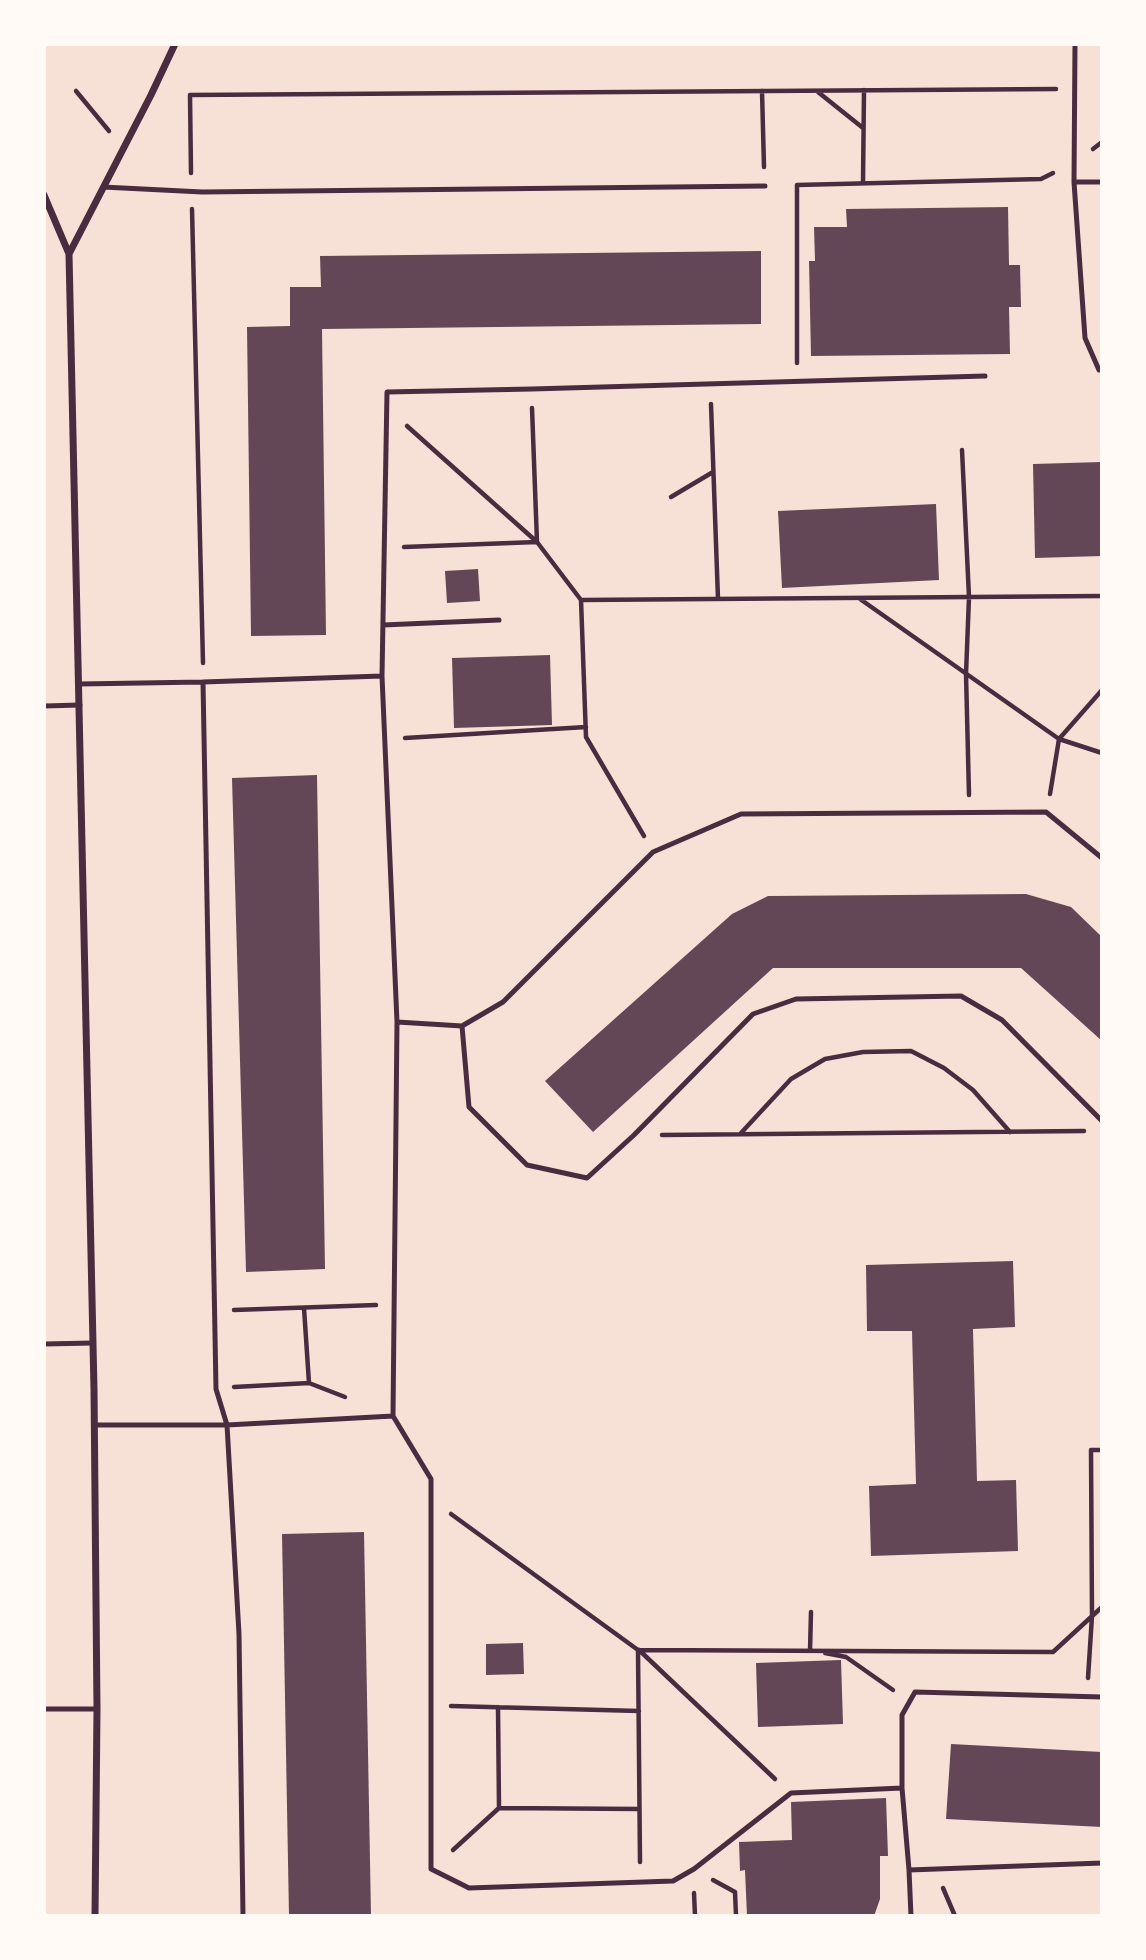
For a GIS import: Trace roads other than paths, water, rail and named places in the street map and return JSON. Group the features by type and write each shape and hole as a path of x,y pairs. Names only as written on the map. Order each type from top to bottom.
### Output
{"street":[{"path":"69,254 175,44"},
{"path":"44,195 69,254 95,1424 95,1916"}],"lane":[{"path":"1075,44 1074,182 1085,338 1099,370 1102,370"},
{"path":"1074,182 1102,182"},
{"path":"102,187 191,191 765,186"},
{"path":"902,1788 791,1793 694,1869 674,1881 469,1888 431,1869 431,1479 393,1416 397,1022 382,676 387,392 985,376"},
{"path":"383,625 499,620"},
{"path":"79,684 382,676"},
{"path":"203,682 216,1389 227,1425 239,1634 243,1916"},
{"path":"44,706 80,705"},
{"path":"397,1022 462,1026 503,1002 653,852 741,814 1046,812 1102,858"},
{"path":"462,1026 469,1107 527,1165 587,1178 634,1135 752,1014 796,999 961,996 1002,1020 1102,1121"},
{"path":"44,1344 93,1343"},
{"path":"95,1424 227,1425 393,1416"},
{"path":"911,1916 902,1788 902,1716 915,1692 1102,1697"},
{"path":"44,1709 97,1709"},
{"path":"909,1870 1102,1863"}]}
